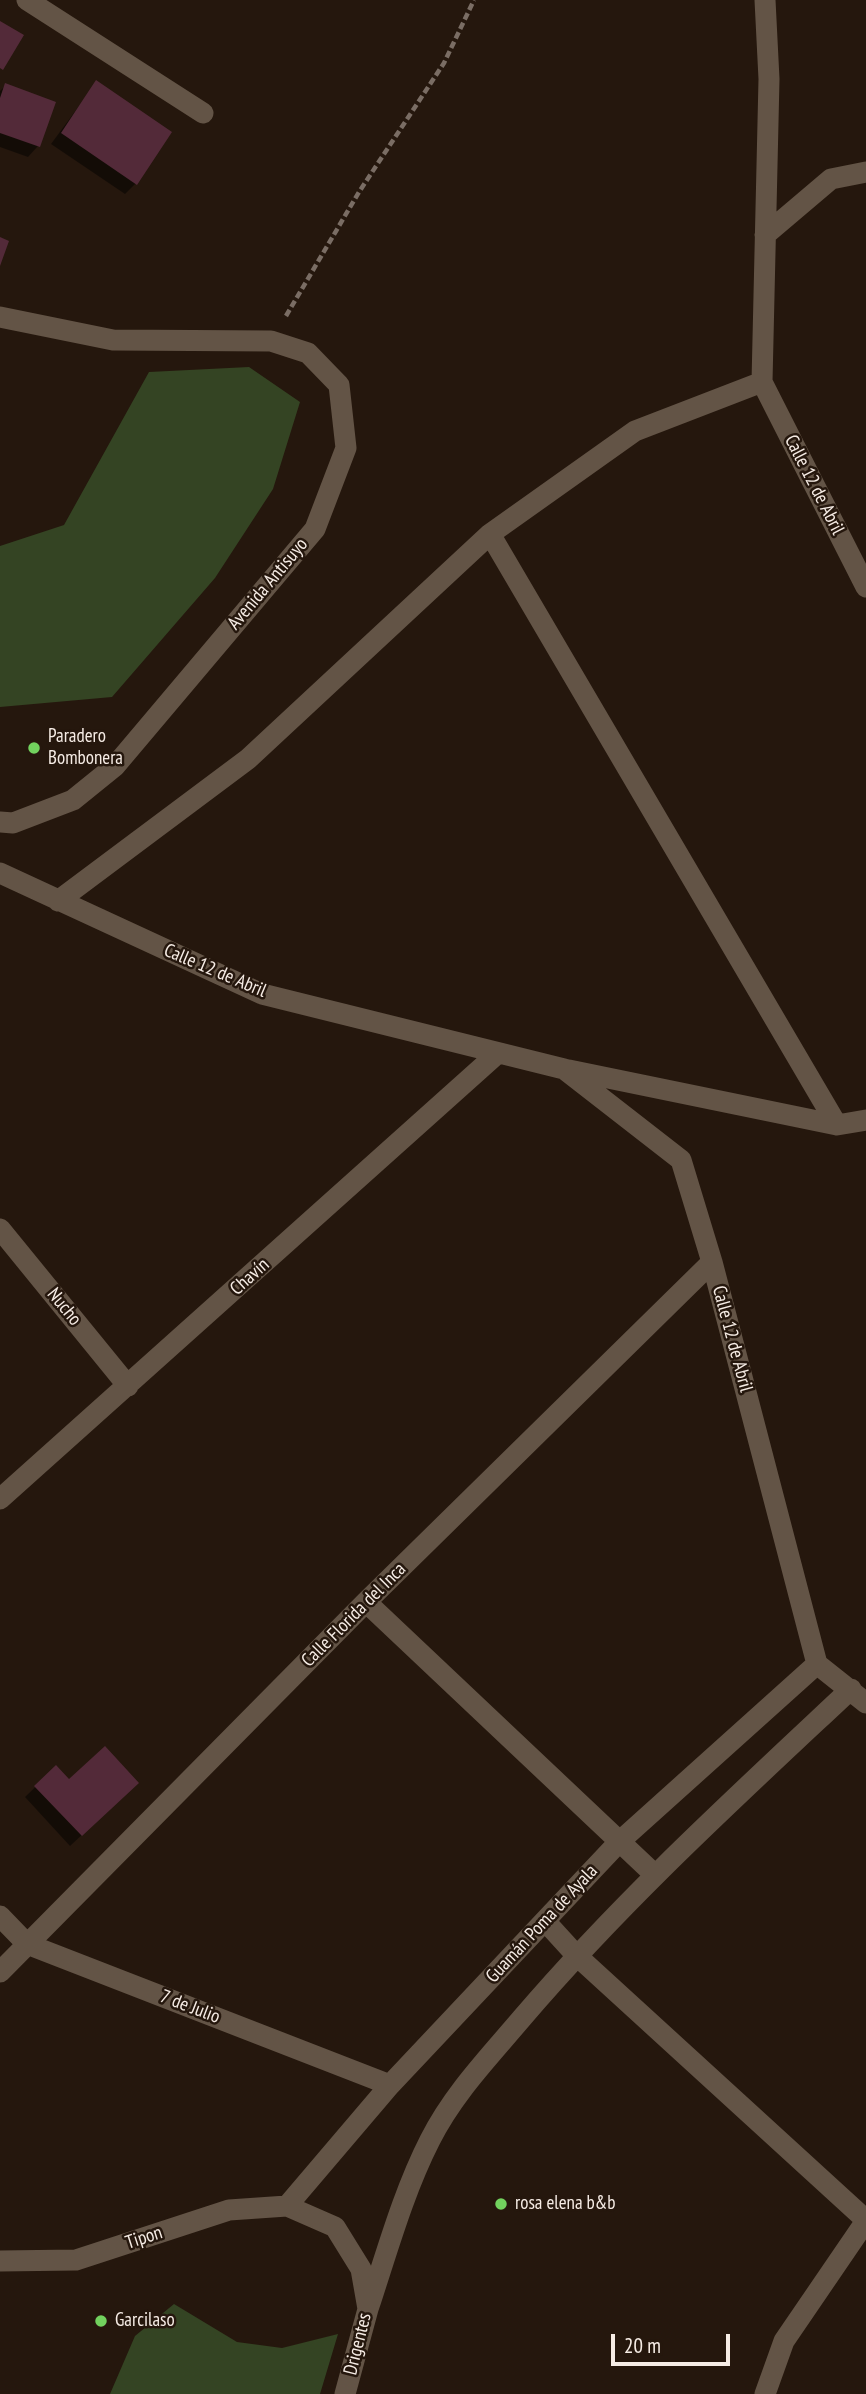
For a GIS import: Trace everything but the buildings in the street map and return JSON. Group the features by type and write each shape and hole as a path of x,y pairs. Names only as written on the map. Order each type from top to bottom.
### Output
{"street":[{"path":"27,0 202,113"},
{"path":"58,901 248,759 491,534 635,431 762,382 769,79 765,0"},
{"path":"765,235 831,179 866,172"},
{"name":"Avenida Antisuyo","path":"0,317 113,340 271,341 308,353 339,385 346,448 315,529 115,765 73,800 13,823 0,822"},
{"name":"Calle 12 de Abril","path":"762,382 863,574"},
{"path":"491,534 837,1125"},
{"name":"Calle 12 de Abril","path":"0,873 262,994 564,1069 837,1125 866,1120"},
{"name":"Chavín","path":"0,1499 498,1053"},
{"name":"Calle 12 de Abril","path":"564,1069 681,1160 712,1262 817,1664"},
{"name":"Nucho","path":"0,1229 128,1386"},
{"name":"Calle Florida del Inca","path":"0,1972 366,1602 712,1262"},
{"path":"366,1602 654,1874"},
{"path":"368,2309 402,2205 430,2140 458,2093 576,1955 654,1874 858,1696 817,1664"},
{"name":"Guamán Poma de Ayala","path":"287,2206 390,2085 619,1842 817,1664"},
{"name":"7 de Julio","path":"0,1916 27,1944 390,2085"},
{"path":"545,1921 576,1955 866,2220 784,2341 765,2394"},
{"name":"Drigentes","path":"287,2206 335,2227 360,2269 368,2309 345,2394"},
{"name":"Tipon","path":"0,2261 76,2260 229,2210 287,2206"}],"path":[{"path":"271,341 359,192 444,63 474,0"}],"green space":[{"path":"249,367 300,402 273,489 215,578 112,697 0,707 0,546 64,525 149,372"},
{"path":"174,2304 237,2342 282,2348 338,2334 320,2394 110,2394 135,2336"}],"place":[{"name":"Paradero Bombonera","path":"34,748"},
{"name":"rosa elena b&b","path":"501,2204"},
{"name":"Garcilaso","path":"101,2321"}]}
